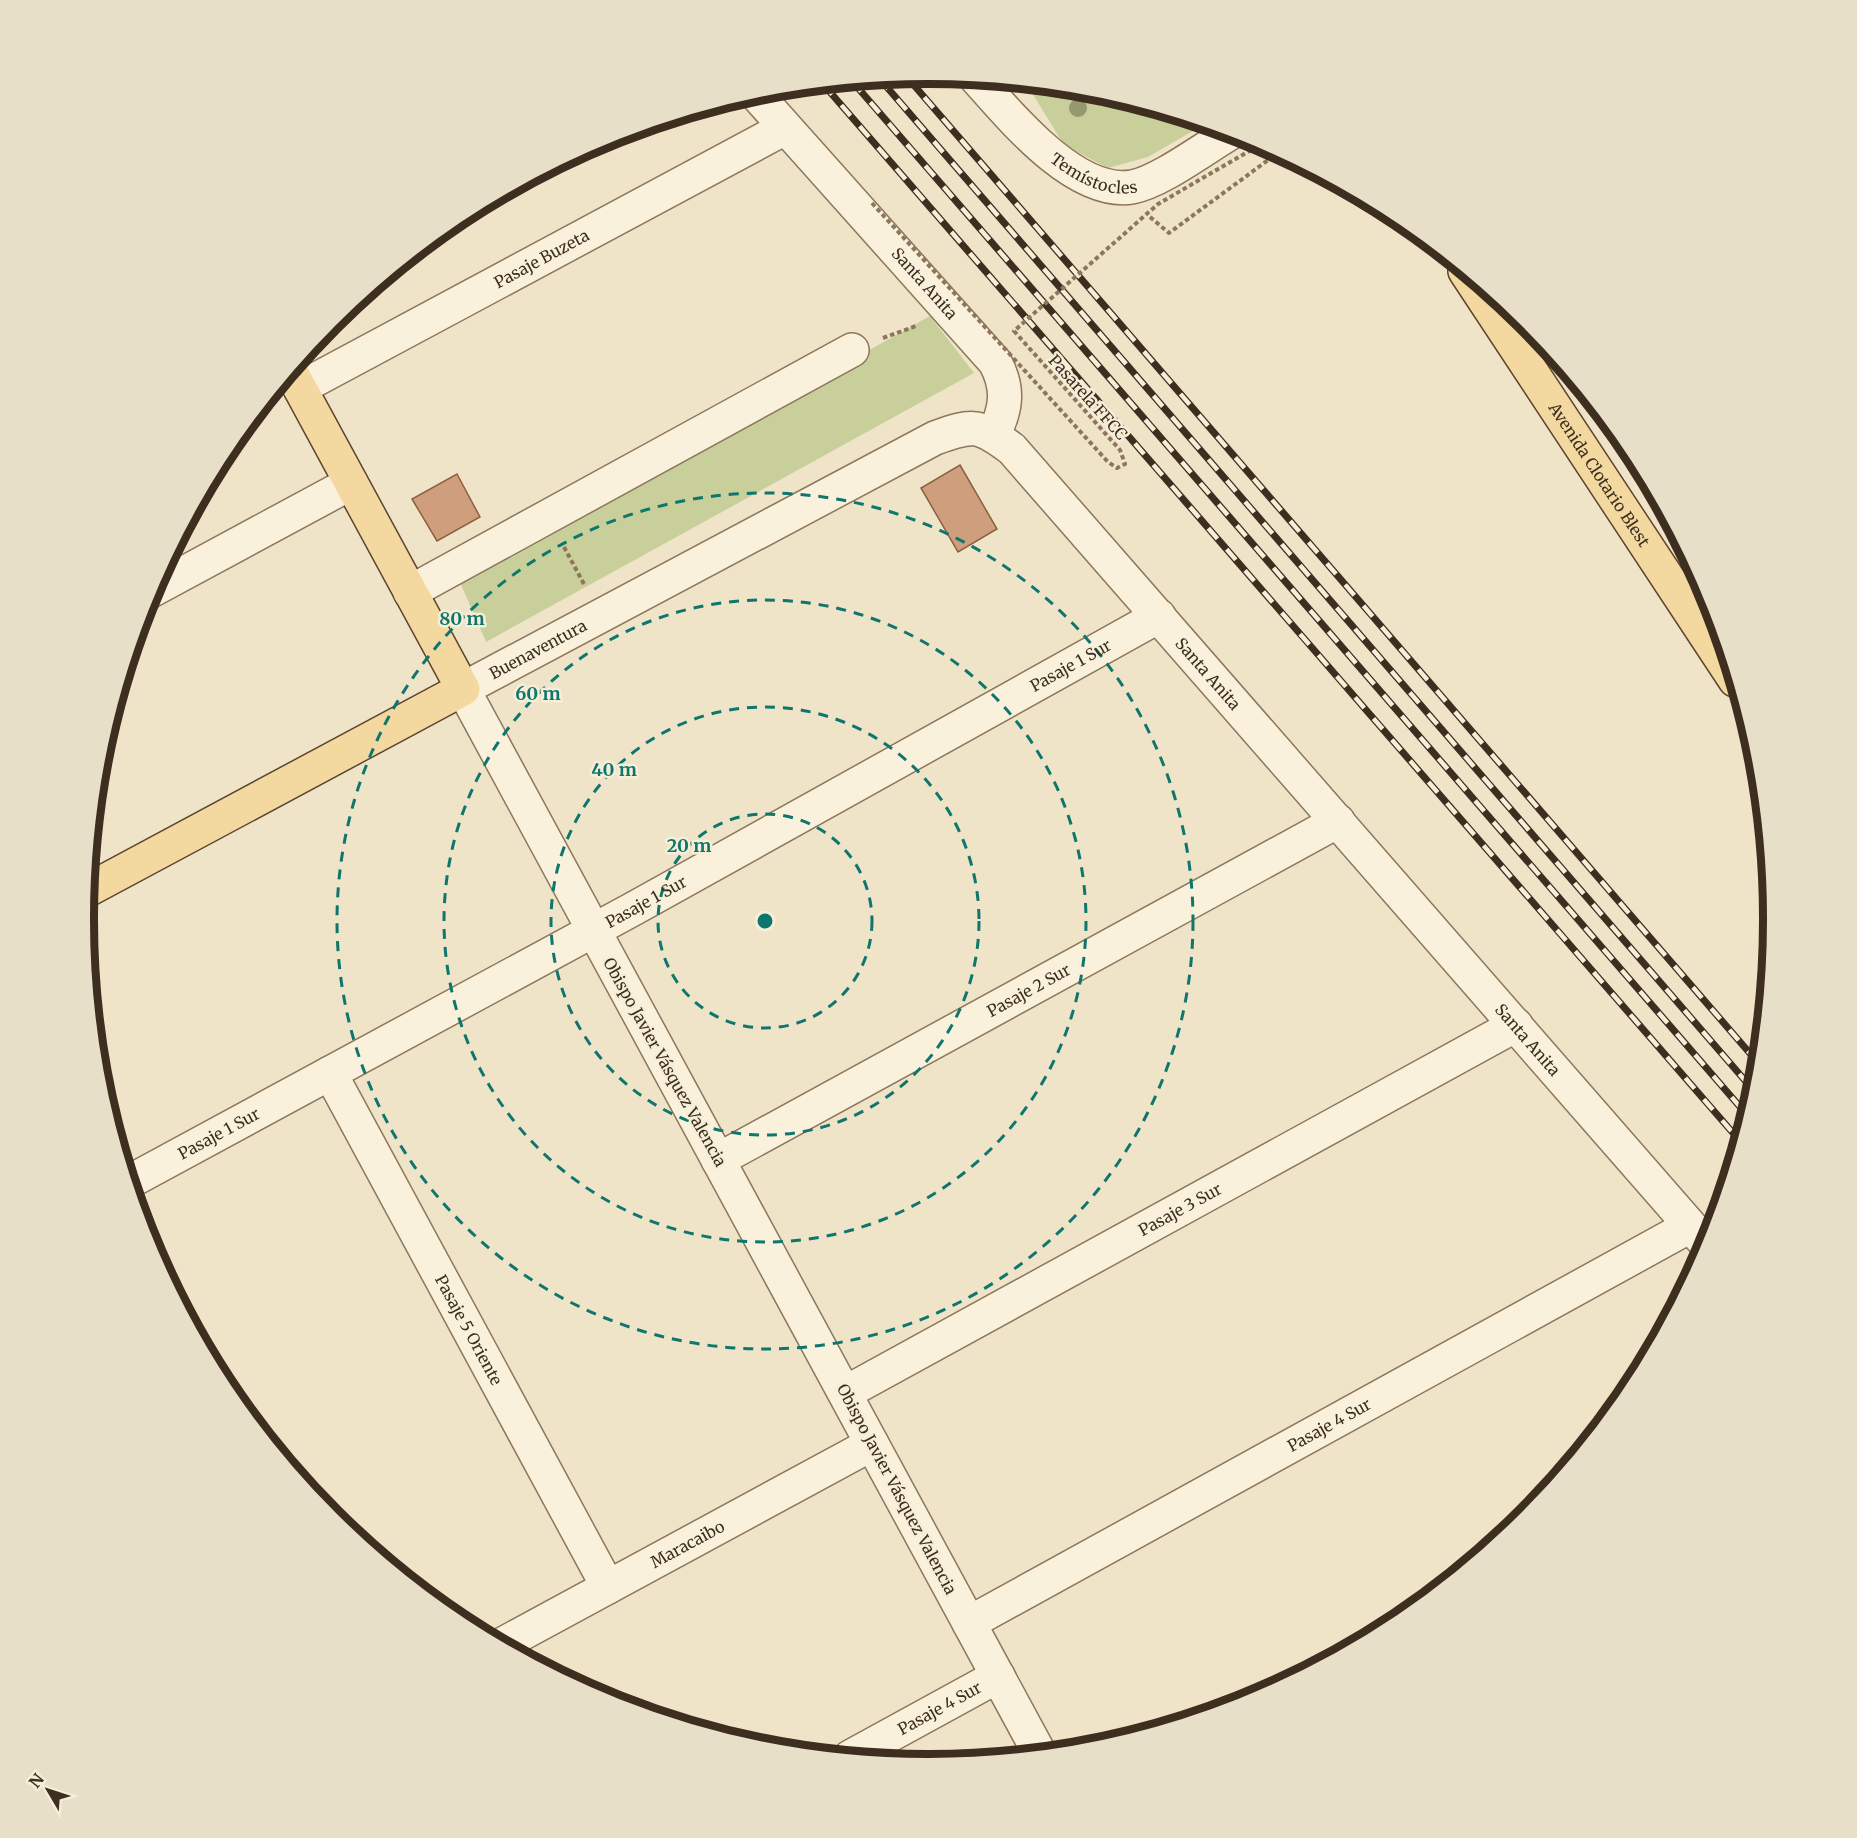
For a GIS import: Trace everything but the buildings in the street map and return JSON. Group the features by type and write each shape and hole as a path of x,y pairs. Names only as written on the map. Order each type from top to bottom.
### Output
{"main road":[{"name":"Avenida Clotario Blest","path":"1477,290 1722,660"},
{"name":"Obispo Javier Vásquez Valencia","path":"295,379 463,688"},
{"name":"Buenaventura","path":"94,887 463,688"}],"street":[{"name":"Temístocles","path":"984,86 1065,166 1099,185 1116,188 1150,181 1222,138"},
{"name":"Santa Anita","path":"761,101 995,362 1001,374 1006,401 1004,415 993,435 1012,449 1699,1236"},
{"name":"Pasaje Buzeta","path":"295,379 785,128"},
{"path":"410,592 852,351"},
{"name":"Buenaventura","path":"463,688 935,438 965,427 993,435"},
{"path":"164,584 351,483"},
{"name":"Pasaje 1 Sur","path":"135,1179 593,931 1159,616"},
{"name":"Obispo Javier Vásquez Valencia","path":"463,688 1036,1747"},
{"name":"Pasaje 2 Sur","path":"718,1160 1338,821"},
{"name":"Pasaje 3 Sur","path":"845,1393 1516,1025"},
{"name":"Pasaje 5 Oriente","path":"330,1073 608,1587"},
{"name":"Pasaje 4 Sur","path":"969,1623 1699,1236"},
{"name":"Maracaibo","path":"509,1641 872,1444"},
{"name":"Pasaje 4 Sur","path":"861,1751 998,1676"}],"path":[{"name":"Pasarela FFCC","path":"872,203 1108,462 1117,468 1125,465 1120,450 1014,331 1158,204 1252,150"},
{"path":"1169,233 1271,158"},
{"path":"852,351 908,327 958,319"},
{"path":"548,517 600,615"}],"green space":[{"path":"1031,90 1145,112 1198,128 1148,157 1108,168 1064,145"},
{"path":"930,316 974,373 486,642 459,580"}],"railway":[{"path":"913,85 1751,1055"},
{"path":"886,86 1747,1083"},
{"path":"858,88 1741,1108"},
{"path":"828,90 1735,1135"}]}
